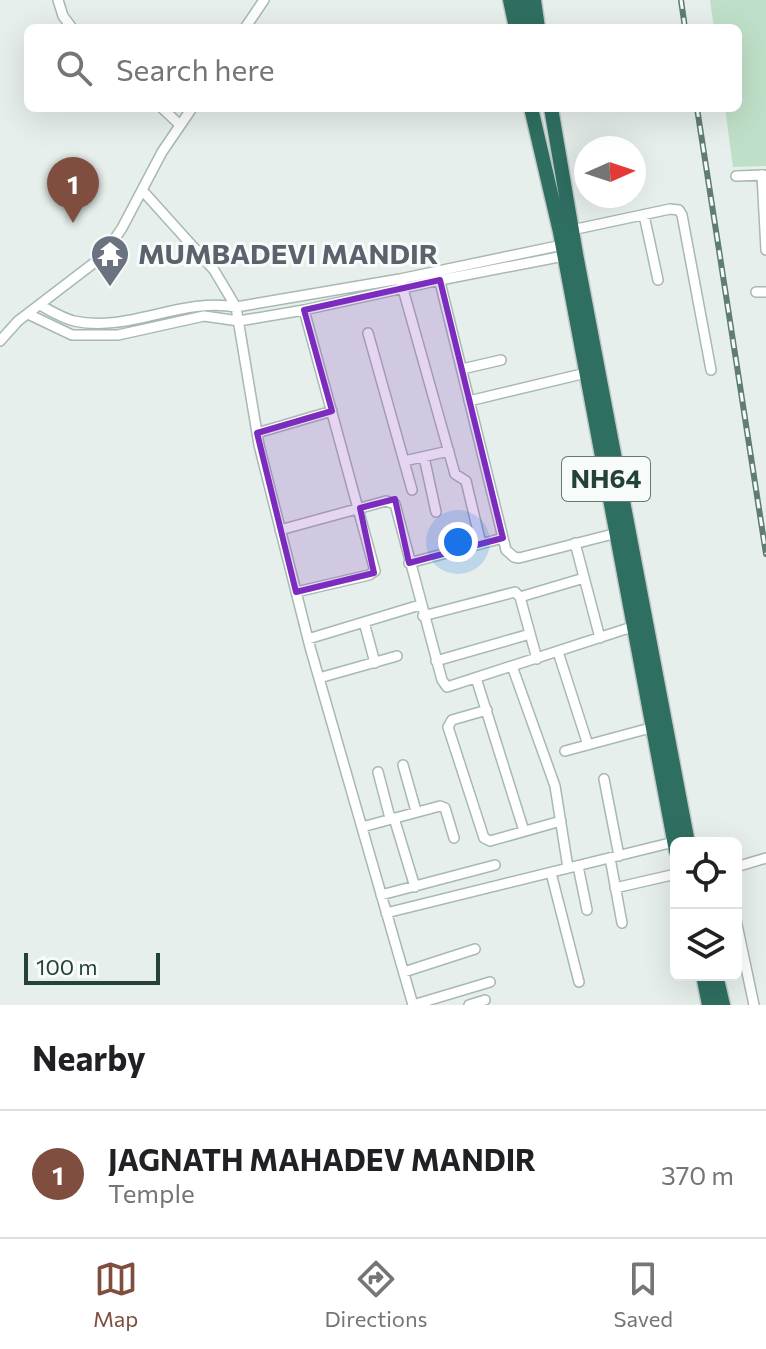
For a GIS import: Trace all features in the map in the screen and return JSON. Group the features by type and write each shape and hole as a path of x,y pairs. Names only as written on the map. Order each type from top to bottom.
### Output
{"highway":[{"path":"510,0 515,24"},
{"path":"522,0 526,24"},
{"path":"534,0 537,24"},
{"name":"NH64","path":"532,112 542,164 568,243 680,837"},
{"path":"541,112 549,149 560,161"},
{"name":"NH64","path":"552,112 586,373 617,533 640,624 654,727 679,837"},
{"path":"706,981 716,1004"},
{"path":"716,981 716,1004"}],"street":[{"path":"58,0 69,24"},
{"path":"248,24 264,0"},
{"path":"166,112 180,125"},
{"path":"0,341 28,314 103,256 189,112"},
{"path":"736,176 764,175 766,250"},
{"path":"142,190 214,270 236,307 257,433 280,530 308,639 413,1005 490,982"},
{"path":"28,314 72,335 93,336 118,335 204,316 239,321 304,310 568,243 644,215 670,209 679,210 682,215 711,370"},
{"path":"644,215 658,280"},
{"path":"439,276 509,554 519,558 617,533"},
{"path":"40,305 65,318 114,323 202,306 236,307 402,284"},
{"path":"402,284 455,474 466,481 481,544"},
{"path":"296,592 374,573 360,508 304,310"},
{"path":"368,333 412,490"},
{"path":"462,369 501,360"},
{"path":"469,401 586,373"},
{"path":"257,433 332,411"},
{"path":"404,461 449,451"},
{"path":"424,457 436,512"},
{"path":"280,530 386,501 395,504 423,616 442,680 447,687 640,624"},
{"path":"409,563 503,538"},
{"path":"575,543 600,638"},
{"path":"520,597 584,578"},
{"path":"423,616 515,592 520,597 537,659"},
{"path":"308,639 420,605"},
{"path":"364,622 375,663"},
{"path":"436,661 530,634"},
{"path":"558,652 588,745"},
{"path":"319,678 397,656"},
{"path":"512,666 555,786 561,821 587,910"},
{"path":"476,678 524,831"},
{"path":"487,710 452,720 448,727 484,838 490,841 561,821"},
{"path":"565,751 654,727"},
{"path":"403,765 416,811"},
{"path":"378,772 415,887"},
{"path":"604,779 615,888 622,923"},
{"path":"362,827 436,806 445,808 454,838"},
{"path":"386,913 670,846"},
{"path":"742,865 766,858"},
{"path":"381,895 495,865"},
{"path":"551,873 579,982"},
{"path":"615,888 670,875"},
{"path":"742,948 754,1005"},
{"path":"404,972 475,949"},
{"path":"469,1005 485,1000"}],"highlighted area":[{"path":"440,280 503,538 409,563 395,499 360,508 374,573 296,592 257,433 332,411 304,310"}],"green space":[{"path":"710,0 766,0 766,166 733,167 726,112 742,112 742,24 713,24"}],"railway":[{"path":"681,0 684,24"},
{"path":"698,112 766,554"}],"place":[{"name":"JAGNATH MAHADEV MANDIR","path":"73,223"},
{"name":"MUMBADEVI MANDIR","path":"110,288"}]}
